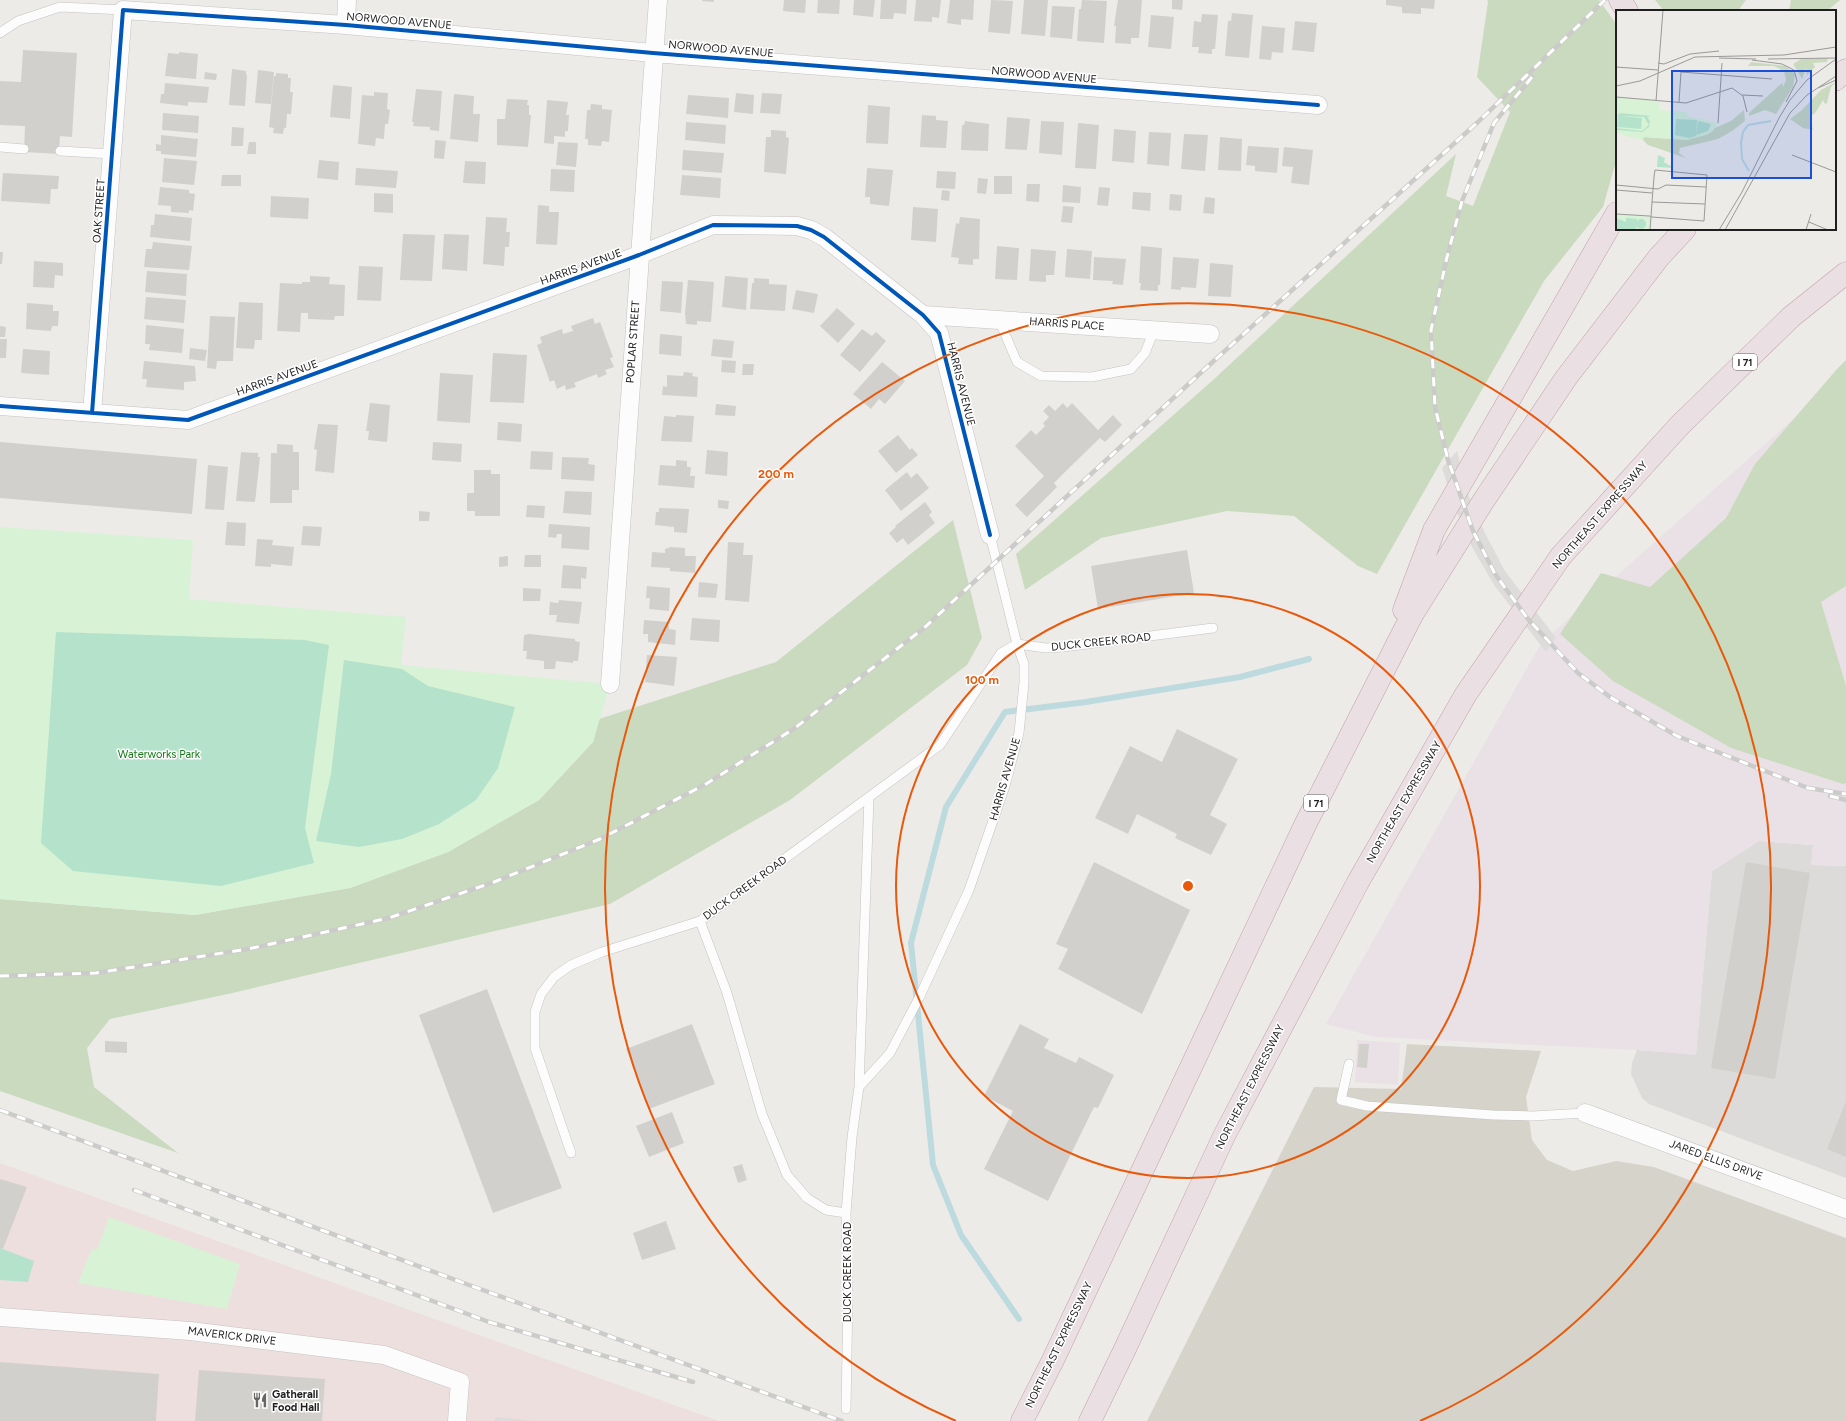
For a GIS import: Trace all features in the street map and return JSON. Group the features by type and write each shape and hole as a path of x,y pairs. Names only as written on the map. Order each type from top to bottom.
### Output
{"highway":[{"path":"1620,0 1625,10"},
{"path":"1836,79 1846,70"},
{"path":"1377,684 1434,530 1616,215"},
{"name":"NORTHEAST EXPRESSWAY","path":"1022,1421 1056,1353 1306,823 1412,615 1484,500 1566,378 1659,257 1684,230"},
{"name":"NORTHEAST EXPRESSWAY","path":"1090,1421 1224,1136 1358,882 1466,694 1567,550 1680,425 1791,317 1846,273"}],"street":[{"path":"346,25 347,0"},
{"name":"POPLAR STREET","path":"610,684 653,53 658,0"},
{"name":"NORWOOD AVENUE","path":"123,10 346,25 653,53 1318,105"},
{"name":"OAK STREET","path":"92,413 123,10"},
{"name":"HARRIS AVENUE","path":"0,406 188,420 640,255 713,225 797,226 811,230 824,237 924,315 939,333 990,535"},
{"name":"HARRIS PLACE","path":"924,315 1210,334"},
{"name":"JARED ELLIS DRIVE","path":"1585,1113 1846,1209"},
{"name":"MAVERICK DRIVE","path":"0,1317 190,1331 384,1355 460,1382 457,1421"}],"lane":[{"path":"0,33 18,21 60,7 123,10"},
{"path":"0,147 24,149"},
{"path":"60,151 112,154"},
{"path":"999,320 1017,362 1041,376 1092,377 1131,369 1144,353 1154,330"},
{"name":"HARRIS AVENUE","path":"860,1087 890,1053 919,998 969,890 1005,786 1018,733 1024,683 1024,664 1017,644 990,535"},
{"name":"DUCK CREEK ROAD","path":"846,1409 848,1294 846,1213 826,1210 807,1198 787,1175 762,1114 727,993 700,921 940,745 1001,653 1017,644 1046,648 1063,647 1213,628"},
{"path":"846,1213 852,1137 860,1087 869,797"},
{"path":"571,1153 535,1048 535,1012 541,994 554,978 571,965 602,952 700,921"},
{"path":"1349,1064 1341,1100 1367,1106 1493,1115 1532,1116 1585,1113"}],"shaded area":[{"path":"1846,372 1846,866 1811,865 1813,845 1759,841 1712,871 1696,1055 1637,1050 1375,1037 1326,1024 1541,643"},
{"path":"1457,451 1468,494 1486,535 1505,571 1556,638 1546,652 1494,585 1472,547 1457,513 1442,468"},
{"path":"1759,841 1813,845 1812,865 1846,866 1846,1178 1649,1104 1642,1098 1631,1074 1632,1063 1637,1050 1696,1054 1712,871"},
{"path":"1357,1040 1400,1043 1398,1085 1355,1082"},
{"path":"1407,1044 1541,1051 1526,1097 1532,1140 1547,1160 1573,1171 1616,1161 1654,1167 1846,1238 1846,1421 1147,1421 1314,1087 1401,1089"},
{"path":"0,1163 719,1421 0,1421"},
{"path":"495,1417 533,1421 495,1421"}],"green space":[{"path":"1487,0 1599,0 1616,24 1616,162 1603,207 1544,281 1377,574 1358,566 1294,516 1227,511 1101,538 1025,590 1016,554 1213,380 1456,154 1446,196 1473,206 1510,112 1477,77 1488,2"},
{"path":"1655,0 1746,0 1740,8 1741,10 1663,10"},
{"path":"1791,0 1840,0 1828,10 1789,10"},
{"path":"1846,360 1846,586 1821,602 1846,686 1846,783 1843,784 1731,748 1613,681 1560,634 1601,573 1650,587 1726,518 1755,464"},
{"path":"953,520 982,638 967,665 790,800 610,904 228,994 110,1019 87,1048 94,1087 178,1153 0,1091 0,899 195,915 350,888 448,852 539,800 593,742 599,719 776,662"},
{"name":"Waterworks Park","path":"0,527 193,540 189,599 406,617 401,665 610,684 593,742 539,800 448,852 350,888 195,915 0,899"},
{"path":"56,632 305,640 329,645 305,828 314,863 221,886 73,871 41,843"},
{"path":"344,660 402,669 428,686 515,707 498,768 476,800 439,824 402,839 359,847 316,841 331,774"},
{"path":"109,1217 240,1264 227,1309 78,1283 92,1249 97,1250"},
{"path":"0,1248 34,1261 28,1282 0,1280"}],"building":[{"path":"714,0 714,2 702,1"},
{"path":"784,0 806,0 805,13 783,11"},
{"path":"818,0 840,0 839,14 817,13"},
{"path":"854,0 875,0 873,17 853,15"},
{"path":"881,0 907,0 906,14 894,13 893,19 880,19"},
{"path":"916,0 941,0 939,18 932,17 932,22 914,21"},
{"path":"950,0 974,0 973,20 961,19 961,25 947,23"},
{"path":"991,0 1013,1 1010,34 988,32"},
{"path":"1024,0 1048,0 1045,36 1021,34"},
{"path":"1082,0 1107,1 1104,43 1077,41 1079,9 1081,9"},
{"path":"1118,0 1142,0 1139,38 1131,38 1131,44 1115,43 1116,26 1114,26"},
{"path":"1172,0 1183,0 1182,10 1172,9"},
{"path":"1386,0 1435,0 1434,9 1421,8 1421,14 1402,13 1402,7 1386,5"},
{"path":"1052,6 1075,7 1072,39 1050,37"},
{"path":"1232,13 1253,15 1249,58 1225,56 1228,21 1231,21"},
{"path":"1202,14 1218,15 1215,49 1212,49 1212,54 1198,53 1199,47 1192,47 1194,21 1201,22"},
{"path":"1151,15 1174,17 1171,49 1148,47"},
{"path":"1295,21 1317,23 1314,52 1292,50"},
{"path":"1262,26 1285,28 1283,53 1272,52 1271,60 1259,59"},
{"path":"23,50 77,53 72,137 60,136 59,154 24,152 25,126 0,125 0,81 21,82"},
{"path":"179,52 198,54 196,79 165,76 168,53 179,54"},
{"path":"232,69 246,71 245,106 229,105"},
{"path":"258,70 274,72 271,104 255,103"},
{"path":"205,72 217,74 216,80 204,79"},
{"path":"276,73 288,74 288,78 291,78 290,92 293,92 291,114 287,114 286,128 284,128 283,134 273,133 274,128 269,127 274,76 276,76"},
{"path":"165,83 209,87 207,103 188,102 188,106 160,103 161,94 164,94"},
{"path":"333,85 352,87 350,119 330,117"},
{"path":"416,89 442,91 439,131 430,130 430,127 413,126 414,122 412,122"},
{"path":"374,92 388,93 387,109 390,110 388,124 385,124 384,139 376,138 375,146 358,144 362,95 374,96"},
{"path":"736,93 754,95 753,114 734,112"},
{"path":"762,93 782,94 780,114 760,113"},
{"path":"454,94 474,96 473,114 480,114 478,142 450,139"},
{"path":"688,95 729,98 728,118 686,114"},
{"path":"507,99 528,100 527,105 529,105 529,115 531,115 528,147 497,145 497,119 505,119"},
{"path":"547,100 568,102 566,115 569,115 568,131 565,131 565,137 554,136 554,144 544,143"},
{"path":"591,104 602,105 602,109 612,110 609,142 602,141 601,146 588,145 588,139 585,139 587,110 590,110"},
{"path":"868,105 890,107 888,144 866,143"},
{"path":"163,113 199,116 198,133 162,130"},
{"path":"922,115 936,116 936,120 948,121 946,148 920,147"},
{"path":"1007,117 1030,119 1027,150 1005,149"},
{"path":"965,121 989,124 988,151 961,150 962,125 964,125"},
{"path":"1041,121 1064,122 1062,155 1039,153"},
{"path":"686,122 726,125 725,144 685,140"},
{"path":"1078,123 1099,125 1096,169 1075,168"},
{"path":"232,127 244,128 243,146 231,146"},
{"path":"1114,129 1136,131 1134,163 1112,161"},
{"path":"771,130 786,131 786,137 789,138 786,174 764,172 766,137 771,137"},
{"path":"1149,132 1171,133 1169,166 1147,164"},
{"path":"1184,134 1208,135 1205,171 1181,169"},
{"path":"161,135 198,139 196,157 161,154 161,151 156,151 156,144 161,145"},
{"path":"1220,137 1242,139 1241,171 1218,170"},
{"path":"435,140 446,141 444,159 434,158"},
{"path":"249,142 256,142 256,154 247,154"},
{"path":"558,142 578,143 576,167 556,165"},
{"path":"1248,146 1279,148 1277,173 1255,171 1255,166 1246,165"},
{"path":"1284,147 1313,150 1309,185 1291,183 1293,167 1282,166"},
{"path":"683,150 724,153 722,173 682,170"},
{"path":"164,158 197,161 194,185 162,182"},
{"path":"319,160 339,162 338,180 317,178"},
{"path":"465,161 486,162 485,184 463,183"},
{"path":"356,168 398,171 396,188 355,185"},
{"path":"867,168 893,170 889,206 870,204 870,197 865,197"},
{"path":"551,169 575,170 574,192 550,191"},
{"path":"937,171 956,172 955,189 936,188"},
{"path":"3,173 59,176 58,189 51,189 50,204 1,201"},
{"path":"222,175 241,175 241,186 221,186"},
{"path":"682,175 721,178 720,198 680,195"},
{"path":"994,176 1012,176 1012,194 994,194"},
{"path":"978,178 988,179 986,194 977,193"},
{"path":"1027,184 1040,184 1039,202 1026,201"},
{"path":"1063,185 1081,187 1080,203 1062,202"},
{"path":"160,187 189,190 189,193 195,194 193,211 189,210 189,213 171,212 171,206 158,205"},
{"path":"1099,187 1110,188 1108,206 1097,205"},
{"path":"942,190 950,191 949,201 941,200"},
{"path":"1133,192 1151,193 1150,211 1132,209"},
{"path":"374,193 393,194 393,213 374,212"},
{"path":"1170,194 1182,195 1181,211 1169,210"},
{"path":"271,196 309,198 308,219 270,217"},
{"path":"1205,197 1215,198 1214,214 1203,213"},
{"path":"538,205 549,206 549,212 559,212 557,245 536,244"},
{"path":"1063,206 1074,207 1072,223 1061,222"},
{"path":"913,207 938,209 936,242 911,240"},
{"path":"155,214 192,218 190,241 150,237 151,225 154,225"},
{"path":"486,217 507,218 506,232 510,232 509,247 505,247 504,266 483,264"},
{"path":"960,217 980,219 979,259 973,259 973,265 958,264 959,258 951,257 956,223 959,224"},
{"path":"403,234 435,235 432,281 400,280"},
{"path":"444,234 469,235 467,271 442,269"},
{"path":"153,242 192,246 189,270 144,267 146,249 152,249"},
{"path":"997,246 1019,248 1017,280 995,279"},
{"path":"1141,246 1162,248 1160,285 1158,285 1158,291 1140,290"},
{"path":"1031,249 1056,251 1054,275 1046,275 1046,282 1029,281"},
{"path":"1067,249 1092,251 1090,279 1065,277"},
{"path":"0,252 3,252 2,264 0,264"},
{"path":"1094,257 1126,259 1123,285 1112,284 1113,281 1093,280"},
{"path":"1173,257 1199,259 1196,288 1181,287 1181,290 1171,289"},
{"path":"34,261 63,263 63,276 55,275 54,288 33,287"},
{"path":"1210,263 1233,265 1231,297 1208,296"},
{"path":"359,266 383,267 381,301 357,300"},
{"path":"147,271 187,274 186,296 145,292"},
{"path":"310,276 330,277 329,284 345,285 344,316 335,316 334,320 308,319 308,313 301,313 300,332 277,331 280,283 302,284 302,282 310,282"},
{"path":"725,276 748,278 746,310 722,307"},
{"path":"754,278 769,279 769,284 787,285 785,311 750,309 752,283 754,283"},
{"path":"688,280 714,282 711,322 697,321 697,325 686,324 685,313"},
{"path":"662,281 683,282 681,313 660,311"},
{"path":"796,290 818,294 814,313 792,309"},
{"path":"146,297 186,300 184,323 144,319"},
{"path":"239,302 263,303 262,340 255,340 254,349 236,348"},
{"path":"27,303 53,305 53,311 59,311 58,326 52,326 51,331 26,329"},
{"path":"837,308 855,324 838,343 820,326"},
{"path":"210,316 235,317 233,361 217,361 216,369 207,368"},
{"path":"593,318 595,324 600,322 613,357 610,358 614,367 605,370 607,374 598,378 597,374 574,383 576,387 566,390 565,385 557,389 554,380 550,382 537,345 542,343 540,337 562,329 563,334 573,331 571,326"},
{"path":"146,325 184,329 182,353 149,350 150,344 145,344"},
{"path":"0,326 6,327 5,337 0,337"},
{"path":"862,329 872,336 876,332 886,341 860,372 840,355"},
{"path":"660,334 682,336 681,356 659,354"},
{"path":"0,339 7,339 6,358 0,358"},
{"path":"713,339 734,341 732,358 711,356"},
{"path":"190,348 207,350 205,361 189,359"},
{"path":"23,349 50,351 49,375 21,373"},
{"path":"493,353 527,355 524,403 490,402"},
{"path":"722,360 736,361 735,373 721,372"},
{"path":"144,361 195,366 196,381 184,382 184,390 146,387 147,379 142,379"},
{"path":"882,362 905,381 885,404 879,399 871,409 853,394"},
{"path":"743,364 754,364 753,375 742,375"},
{"path":"684,372 693,373 692,376 698,377 697,397 662,395 663,386 667,387 667,375 683,376"},
{"path":"440,373 473,375 470,423 437,421"},
{"path":"370,403 390,405 387,442 368,440 369,431 366,431"},
{"path":"1063,403 1067,408 1072,403 1098,430 1113,415 1122,425 1105,442 1100,438 1070,467 1054,483 1057,487 1027,517 1015,505 1044,476 1015,446 1031,430 1036,435 1045,426 1043,423 1049,417 1043,411 1049,405 1055,411"},
{"path":"716,404 736,406 735,416 715,415"},
{"path":"676,415 694,416 692,442 661,441 664,416 676,417"},
{"path":"498,422 522,424 521,442 497,440"},
{"path":"318,424 338,425 334,473 315,471 317,450 314,449"},
{"path":"898,435 910,450 912,448 918,455 896,473 878,451"},
{"path":"0,442 197,459 192,514 0,498"},
{"path":"433,442 462,444 461,462 432,460"},
{"path":"277,444 293,445 293,452 299,452 299,490 292,490 292,503 270,503 271,453 277,453"},
{"path":"707,450 728,452 727,476 705,474"},
{"path":"531,451 553,452 552,470 530,469"},
{"path":"241,452 258,453 258,457 260,457 255,502 236,501"},
{"path":"562,457 589,458 588,464 595,465 594,481 561,479"},
{"path":"676,460 687,461 687,467 691,467 690,476 695,476 694,488 658,485 660,465 676,466"},
{"path":"208,465 228,467 224,510 205,509"},
{"path":"474,470 491,470 491,474 500,474 500,516 475,516 475,511 467,511 467,493 474,493"},
{"path":"907,472 911,478 917,473 929,488 901,511 885,490"},
{"path":"565,491 592,492 591,515 563,513"},
{"path":"718,500 729,501 728,509 718,508"},
{"path":"925,502 932,512 929,515 935,523 908,545 903,538 897,543 889,533 896,527 895,526"},
{"path":"527,505 545,506 544,518 526,517"},
{"path":"659,508 689,509 687,533 674,532 674,527 655,525 656,512 659,512"},
{"path":"419,511 430,512 429,521 419,521"},
{"path":"227,522 246,523 245,546 225,545"},
{"path":"549,524 590,527 589,550 561,548 562,534 557,534 556,538 548,537"},
{"path":"303,526 322,527 320,546 301,545"},
{"path":"257,539 273,540 272,545 294,547 292,566 271,564 271,567 255,566"},
{"path":"728,542 744,543 743,555 753,555 749,602 725,600"},
{"path":"671,547 685,548 685,556 696,556 695,573 670,571 670,568 651,567 652,552 665,553 665,549"},
{"path":"1187,550 1194,593 1098,609 1091,566"},
{"path":"525,555 541,555 541,567 524,567"},
{"path":"508,556 508,566 499,567 499,557"},
{"path":"563,565 587,567 586,579 581,578 581,589 561,588"},
{"path":"699,582 718,584 716,598 698,597"},
{"path":"647,586 670,588 669,611 649,609 650,598 646,598"},
{"path":"523,588 541,589 540,601 523,601"},
{"path":"559,600 582,602 579,624 556,622 557,615 549,615 550,602 558,603"},
{"path":"692,618 720,620 719,642 690,640"},
{"path":"644,620 669,622 669,629 676,630 675,645 648,642 648,634 643,634"},
{"path":"529,634 575,639 575,641 580,642 578,661 573,661 573,663 556,661 555,669 544,669 544,661 526,659 527,651 523,651 524,635"},
{"path":"647,655 677,657 674,686 645,682"},
{"path":"1177,729 1238,759 1210,815 1227,824 1211,855 1175,838 1177,834 1137,814 1128,834 1095,818 1130,746 1162,762"},
{"path":"1094,862 1190,910 1142,1014 1058,969 1068,949 1056,944"},
{"path":"1746,862 1810,873 1775,1079 1711,1068"},
{"path":"487,989 562,1188 493,1213 419,1015"},
{"path":"692,1024 715,1084 649,1109 626,1049"},
{"path":"1020,1024 1049,1039 1044,1048 1076,1063 1079,1057 1114,1075 1098,1108 1094,1107 1048,1201 984,1169 1013,1111 984,1096"},
{"path":"105,1041 127,1042 127,1053 105,1052"},
{"path":"1359,1044 1369,1044 1367,1068 1357,1067"},
{"path":"1846,1101 1846,1157 1827,1149"},
{"path":"672,1112 684,1143 649,1157 636,1126"},
{"path":"742,1164 747,1180 738,1183 733,1167"},
{"path":"0,1179 27,1187 3,1249 0,1248"},
{"path":"666,1221 676,1249 642,1260 633,1233"},
{"path":"0,1362 159,1374 156,1421 0,1421"},
{"name":"Gatherall Food Hall","path":"199,1370 325,1379 322,1421 195,1421"}],"waterway":[{"path":"1019,1319 961,1235 933,1165 911,943 946,807 1005,712 1086,702 1240,677 1309,659"}],"railway":[{"path":"0,976 96,973 248,949 389,918 494,882 600,839 706,784 795,728 924,628 1206,368 1478,122 1605,0"},
{"path":"1532,77 1494,123 1462,201 1447,257 1431,330 1435,407 1448,460 1473,531 1495,574 1528,619 1578,673 1610,697 1677,736 1808,788 1846,794"},
{"path":"1830,796 1846,800"},
{"path":"0,1110 469,1285 842,1421"},
{"path":"134,1190 489,1322 693,1382"}],"cycle path":[{"path":"92,413 123,10 346,25 653,53 1318,105"},
{"path":"0,406 188,420 639,255 713,225 797,226 811,230 824,237 923,315 939,333 990,535"}],"place":[{"name":"Gatherall Food Hall","path":"260,1400"}]}
